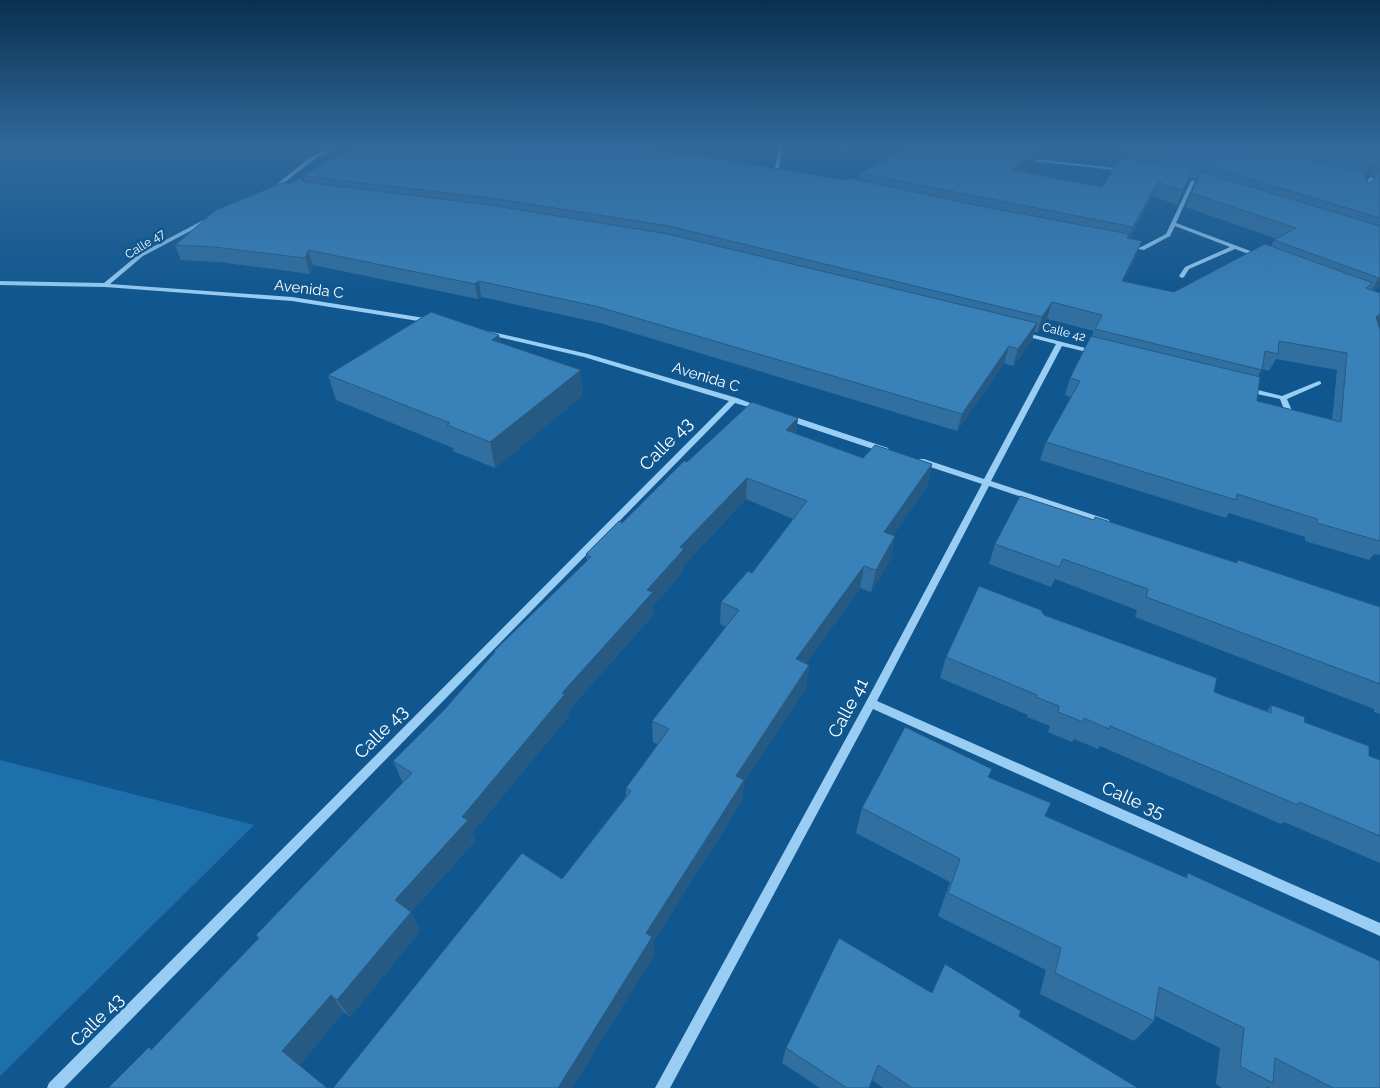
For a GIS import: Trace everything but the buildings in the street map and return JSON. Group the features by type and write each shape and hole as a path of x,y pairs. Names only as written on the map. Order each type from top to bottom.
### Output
{"street":[{"path":"1122,245 1142,249 1168,234 1186,197"},
{"name":"Calle 47","path":"105,285 141,255 221,213"},
{"path":"1173,224 1270,260"},
{"path":"1182,276 1187,268 1234,246"},
{"name":"Avenida C","path":"0,283 105,285 292,299 436,322"},
{"name":"Calle 42","path":"1012,331 1106,354"},
{"name":"Avenida C","path":"483,332 586,355 772,412"},
{"name":"Calle 41","path":"662,1088 871,703 1060,343"},
{"path":"1237,387 1284,398 1319,383"},
{"path":"1284,398 1293,422"},
{"name":"Calle 43","path":"54,1088 734,400"},
{"path":"781,416 893,452"},
{"path":"912,458 1118,526"},
{"name":"Calle 35","path":"871,703 1380,930"}],"shaded area":[{"path":"0,760 254,825 0,1076"}]}
